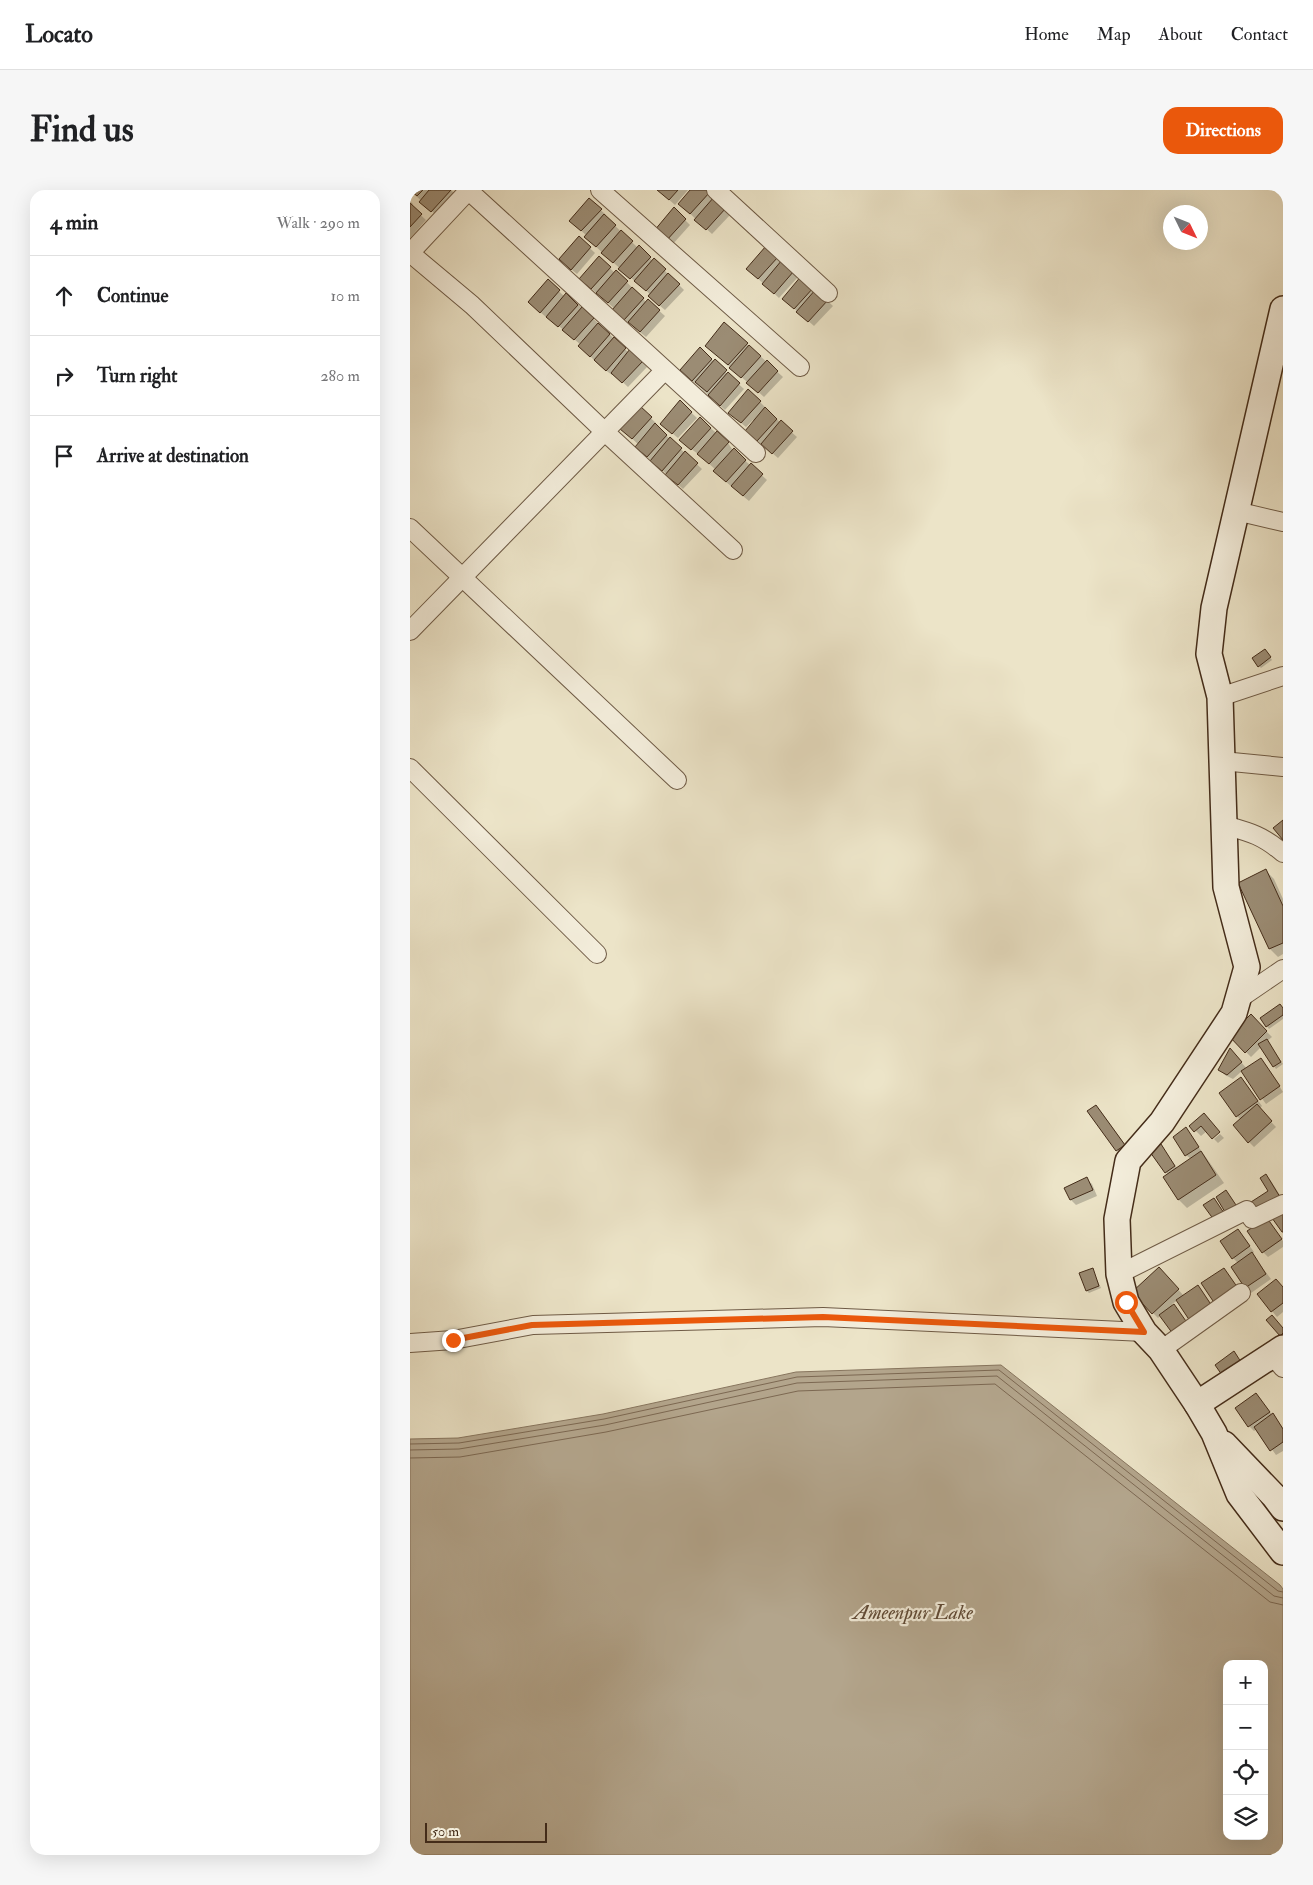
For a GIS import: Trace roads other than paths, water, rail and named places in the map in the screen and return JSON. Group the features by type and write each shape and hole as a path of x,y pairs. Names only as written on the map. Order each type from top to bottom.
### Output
{"street":[{"path":"733,550 605,432 472,305 410,253 468,190 756,453"},
{"path":"600,190 800,367"},
{"path":"716,190 828,293"},
{"path":"1283,309 1214,608 1209,654 1220,697 1226,887 1247,967 1234,1012 1162,1122 1128,1161 1117,1219 1119,1274 1126,1302 1144,1332 1161,1350 1197,1404 1214,1433 1239,1494 1283,1552"},
{"path":"410,631 664,370"},
{"path":"1236,511 1283,522"},
{"path":"410,528 677,780"},
{"path":"1220,697 1283,676"},
{"path":"1222,761 1283,767"},
{"path":"410,768 597,954"},
{"path":"1224,825 1258,835 1268,840 1283,853"},
{"path":"1239,999 1283,969"},
{"path":"1119,1274 1247,1210 1252,1219 1283,1204"},
{"path":"1161,1350 1241,1294"},
{"path":"410,1343 453,1340 532,1325 823,1317 1144,1332"},
{"path":"1197,1404 1279,1357"},
{"path":"1214,1433 1280,1498"}],"water":[{"name":"Ameenpur Lake","path":"1001,1365 1283,1589 1283,1855 410,1855 410,1439 458,1438 603,1414 796,1372"}]}
